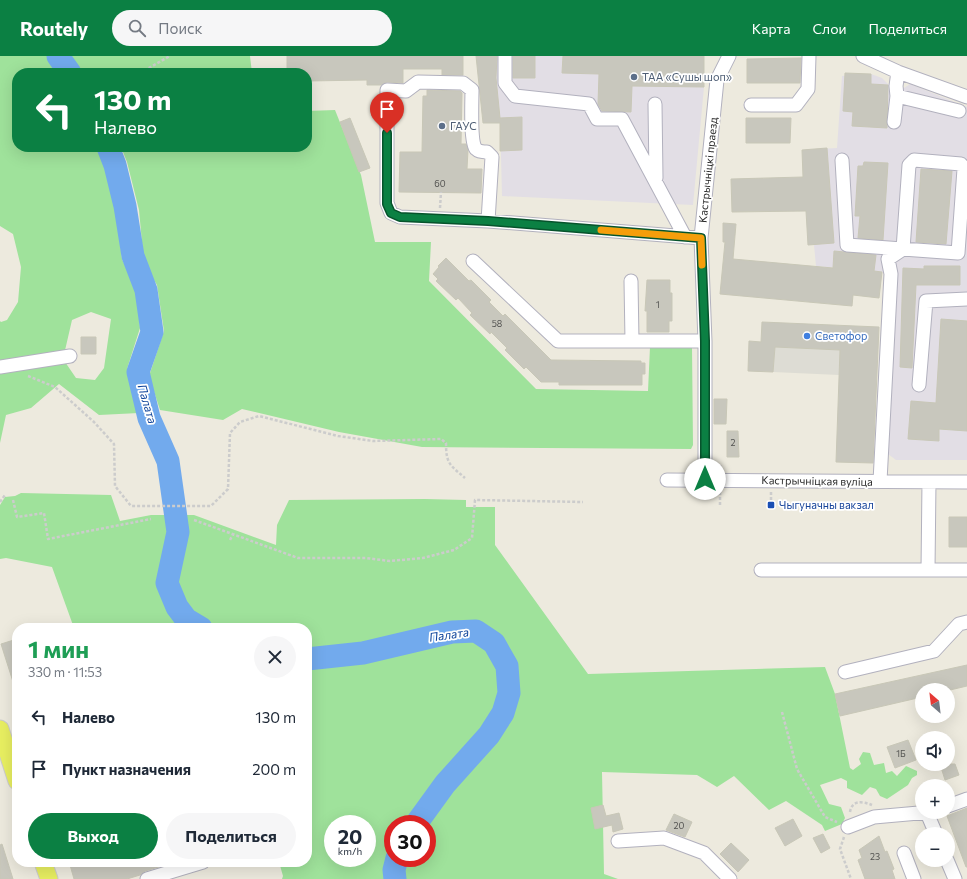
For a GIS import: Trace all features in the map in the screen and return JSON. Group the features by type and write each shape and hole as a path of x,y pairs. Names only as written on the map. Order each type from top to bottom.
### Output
{"main road":[{"path":"0,728 12,757"},
{"path":"45,867 49,879"}],"street":[{"path":"505,56 505,83 515,96 589,104 597,119 622,119 656,180 685,237"},
{"name":"Кастрычніцкі праезд","path":"705,479 705,341 701,238 717,80 729,56"},
{"path":"751,105 796,105 808,89 809,56"},
{"path":"863,56 898,72 967,97"},
{"path":"894,122 898,72"},
{"path":"488,221 492,157 487,152 481,152 475,148 472,140 472,90 463,83 418,82 406,90 387,90 387,204 391,213 400,217 488,221 701,238"},
{"path":"897,96 959,111"},
{"path":"655,104 656,180"},
{"path":"842,160 847,245 903,250 958,253 964,169 961,164 914,160 909,165 903,250"},
{"path":"880,481 891,274 888,259 903,250"},
{"path":"473,261 558,342 705,341"},
{"path":"631,281 632,341"},
{"path":"919,385 926,301 967,299"},
{"path":"0,367 70,356"},
{"name":"Кастрычніцкая вуліца","path":"667,480 705,479 967,482"},
{"path":"928,570 929,482"},
{"path":"761,570 967,570"},
{"path":"845,672 934,651 959,624 967,622"},
{"path":"955,803 967,799"},
{"path":"848,827 874,817 915,814"},
{"path":"618,841 664,838 704,853 730,879"},
{"path":"904,853 914,879"},
{"path":"147,879 188,873 196,867"},
{"path":"950,867 955,879"}],"path":[{"path":"149,68 170,56"},
{"path":"27,375 55,387 94,422 114,444 115,486 131,506 211,506 228,489 230,433 240,422 259,416 338,436 366,440 441,439 446,443 446,454 449,465 465,478"},
{"path":"0,502 5,495"},
{"path":"13,500 17,517 44,513 48,539 151,519"},
{"path":"194,520 298,558 366,558 390,561 423,558 454,550 472,538 475,500 583,502"},
{"path":"230,540 233,534"},
{"path":"782,712 797,769 809,790 825,817 848,827 840,849 851,879"}],"shaded area":[{"path":"495,56 704,56 704,87 693,205 502,196 500,117"},
{"path":"871,74 882,78 889,85 904,88 910,84 967,107 967,460 896,460 888,454 897,276 882,272 816,266 814,245 808,245 802,150 837,148 842,76"},
{"path":"775,347 840,350 839,375 773,372"}],"green space":[{"path":"0,56 49,56 57,68 12,68 12,152 98,152 105,168 116,208 122,259 137,292 140,328 127,369 139,413 99,415 59,384 31,408 6,415 0,443 0,321 7,320 18,302 21,267 13,234 0,226","holes":["91,312 111,319 104,368 95,380 76,378 63,359 72,320"]},
{"path":"69,56 250,56 251,68 77,68"},
{"path":"335,110 361,175 375,242 431,242 429,281 536,389 648,391 650,347 692,347 693,445 691,449 422,447 339,432 242,409 223,420 160,410 149,376 164,331 157,285 144,264 139,210 123,152 312,152 312,111"},
{"path":"21,493 111,495 120,521 151,515 194,515 276,545 277,525 289,500 466,500 466,507 495,507 495,545 588,674 825,667 835,694 850,768 853,770 861,764 859,759 863,752 870,753 874,765 884,763 886,773 892,771 897,776 906,766 917,771 917,775 912,778 908,785 887,799 880,796 876,789 870,787 862,795 847,788 847,781 841,778 820,785 829,804 841,807 845,818 842,824 825,831 822,825 786,801 769,810 734,776 717,787 697,775 602,772 604,874 618,879 282,879 283,876 280,867 312,867 312,623 72,623 52,567 6,558 0,559 0,505 5,497 15,496"}],"building":[{"path":"287,56 463,56 463,75 442,75 442,69 403,69 403,83 387,82 381,85 367,85 367,80 312,81 312,68 287,68"},
{"path":"476,56 497,56 496,78 500,118 522,117 522,150 500,151 500,123 483,123"},
{"path":"513,56 535,56 535,78 513,78"},
{"path":"563,56 704,56 704,87 632,86 631,112 602,111 598,104 599,74 562,73"},
{"path":"801,58 800,83 747,83 747,59"},
{"path":"845,73 871,74 871,84 888,85 887,128 852,126 853,112 843,111"},
{"path":"427,90 460,91 462,93 461,144 466,144 468,150 467,169 482,169 481,193 399,192 400,152 422,152 423,96 427,96"},
{"path":"350,118 370,168 359,172 340,122"},
{"path":"746,118 791,118 790,143 746,143"},
{"path":"827,148 834,243 808,245 806,211 732,212 731,179 803,177 802,150"},
{"path":"864,162 888,163 883,240 858,238 860,216 855,216 858,166 863,166"},
{"path":"921,169 952,171 946,244 916,242"},
{"path":"723,223 736,224 733,259 833,268 834,251 876,255 874,271 882,272 879,298 853,295 852,306 720,294 725,242 723,242"},
{"path":"446,258 491,300 489,302 503,316 505,314 551,360 641,361 641,363 645,363 645,374 642,374 642,385 559,385 559,382 541,382 526,367 524,369 505,350 507,348 491,332 490,334 470,315 472,313 458,298 456,300 436,281 438,279 433,274"},
{"path":"924,266 960,266 960,285 916,285 912,368 900,367 903,268 924,269"},
{"path":"647,280 670,280 670,293 672,293 672,321 669,321 669,332 647,332 647,311 645,311"},
{"path":"941,319 967,321 967,431 939,429 939,441 908,439 911,401 936,403"},
{"path":"762,322 879,327 873,463 836,462 840,350 775,347 773,372 748,371 749,341 761,342"},
{"path":"81,337 96,337 96,354 81,354"},
{"path":"714,399 727,399 726,424 714,424"},
{"path":"727,431 738,431 739,457 727,457"},
{"path":"949,517 967,517 967,547 949,547"},
{"path":"12,641 12,679 1,644"},
{"path":"967,665 967,686 955,689 955,683 915,683 915,699 840,716 835,694"},
{"path":"908,740 915,760 895,768 887,747"},
{"path":"955,764 959,775 945,779 942,771 955,771"},
{"path":"603,805 606,816 619,813 623,829 613,832 612,825 595,829 591,808"},
{"path":"967,808 967,867 955,837 955,827 951,827 948,819 955,819 955,813"},
{"path":"674,814 692,822 685,837 666,830"},
{"path":"793,819 802,836 785,846 775,828"},
{"path":"823,834 830,848 821,853 813,838"},
{"path":"879,836 894,869 892,870 895,879 865,879 858,860 862,858 859,850"},
{"path":"731,843 749,860 738,872 720,854"},
{"path":"2,844 13,879 0,879 0,845"},
{"path":"71,867 158,867 127,879 74,879"}],"waterway":[{"name":"Палата","path":"58,56 66,68"},
{"name":"Палата","path":"110,152 115,165 125,206 133,256 146,290 152,332 138,372 149,418 168,461 178,532 167,583 177,607 186,619 193,623"},
{"name":"Палата","path":"312,658 363,653 452,632 476,631 494,643 507,666 509,693 503,713 489,735 445,784 423,815"},
{"name":"Палата","path":"395,867 395,879"}],"slow traffic":[{"path":"601,230 701,238 702,265"}],"place":[{"name":"ТАА «Сушы шоп»","path":"634,77"},
{"name":"ГАУС","path":"442,126"},
{"name":"Светофор","path":"807,336"},
{"name":"Чыгуначны вакзал","path":"771,505"}],"route":[{"path":"387,133 387,204 391,213 400,217 488,221 701,238 705,341 705,479"}]}
